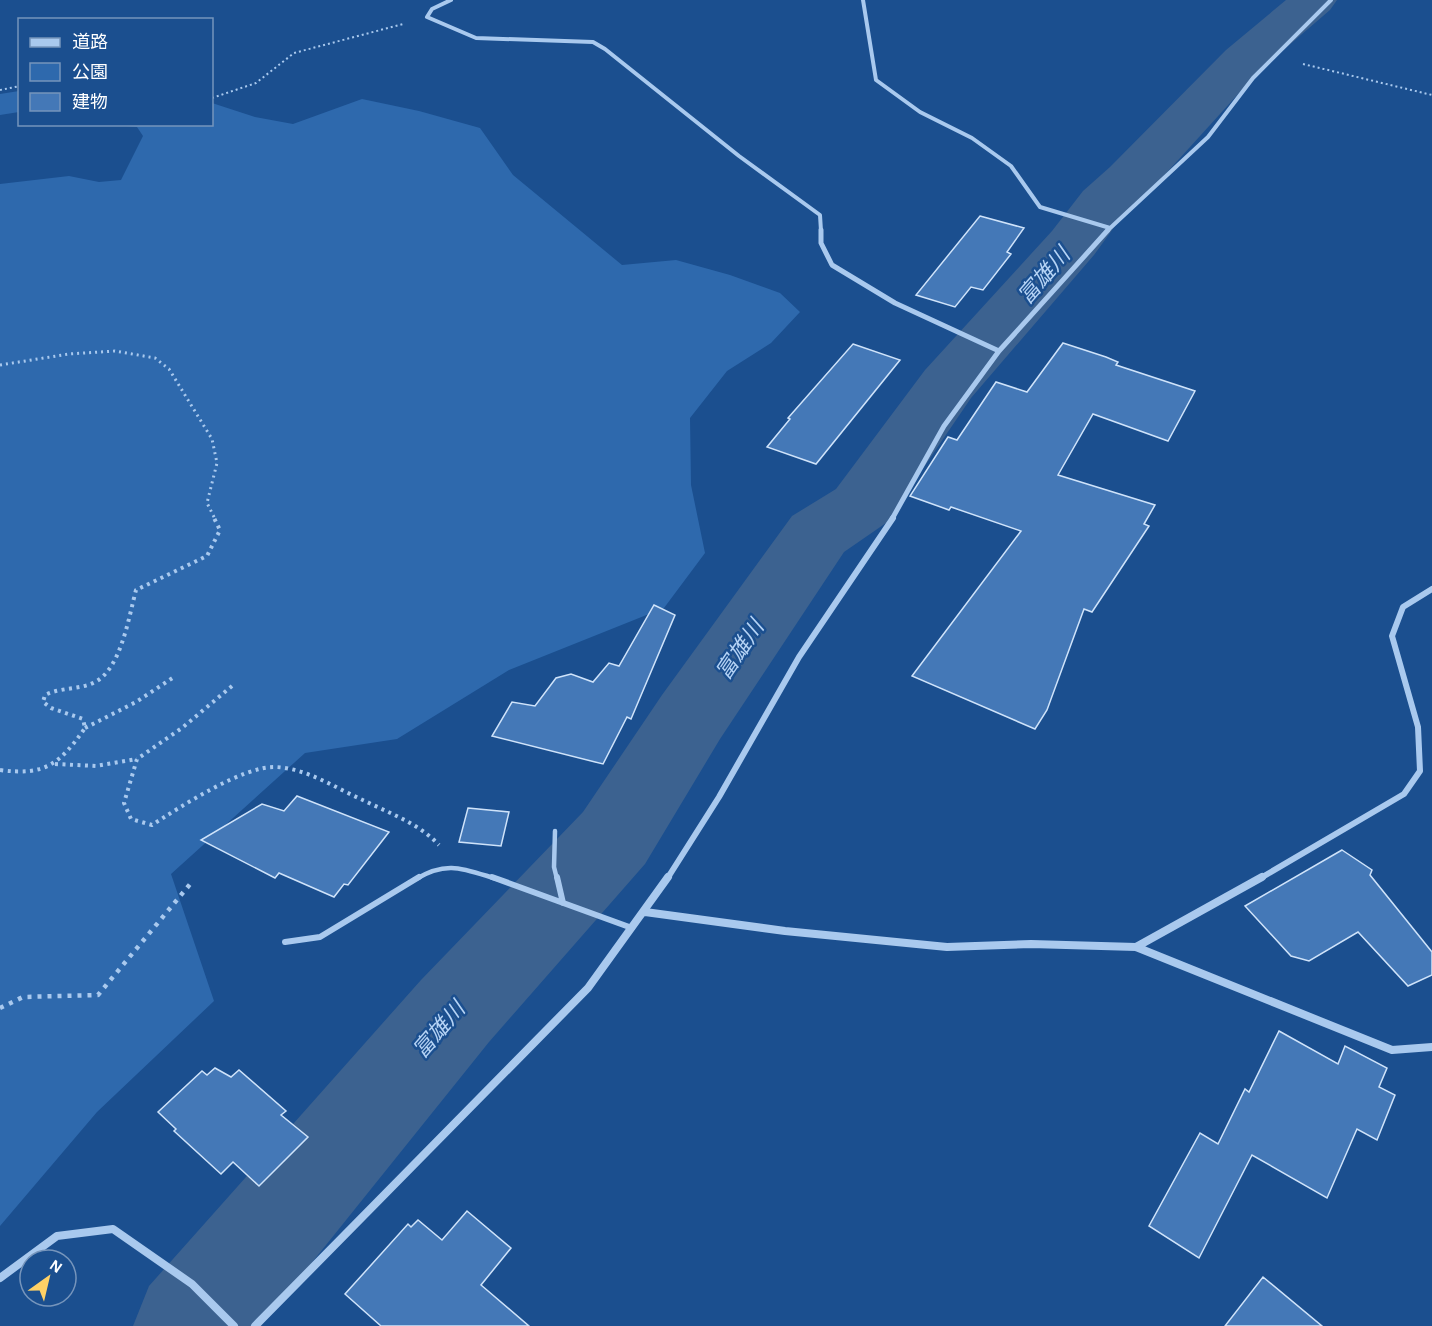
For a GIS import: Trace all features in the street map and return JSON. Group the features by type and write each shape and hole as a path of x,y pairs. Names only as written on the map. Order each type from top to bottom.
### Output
{"street":[{"path":"451,0 432,9 427,17 476,38 593,42 605,49 739,156 820,215 821,243 832,265 895,303 999,351"},
{"path":"863,0 876,80 920,112 972,138 1011,166 1040,207 1110,228"},
{"path":"255,1326 588,988 645,912 719,798 799,657 885,532 944,426 999,351 1110,228 1208,137 1273,57 1331,0"},
{"path":"1136,947 1332,838 1404,794 1420,771 1418,727 1392,636 1403,607 1432,589"},
{"path":"645,912 785,931 948,947 1031,944 1136,947 1392,1050 1432,1047"},
{"path":"0,1278 57,1236 113,1229 192,1284 234,1326"}],"lane":[{"path":"555,831 554,867 563,903"},
{"path":"285,942 320,937 432,869 456,867 632,928"}],"path":[{"path":"213,98 256,84 294,53 427,17"},
{"path":"1273,57 1432,95"},
{"path":"0,90 18,86"},
{"path":"0,365 69,354 115,351 155,358 170,369 212,439 217,463 207,503 220,530 207,556 136,590 116,656 107,673 94,683 56,688 45,695 43,702 51,708 83,719 85,728"},
{"path":"1,770 32,774 55,764 85,728 136,702 174,677"},
{"path":"55,764 76,767 102,766 137,759 182,728 232,686"},
{"path":"137,759 124,803 131,819 152,825 230,780 273,766 307,775 397,816 434,839 456,867"},
{"path":"0,1008 33,994 83,1000 98,995 191,882"}],"green space":[{"path":"18,91 18,112 0,115 0,94"},
{"path":"362,99 419,111 480,128 513,175 622,265 676,260 730,275 780,293 800,312 771,343 727,371 690,418 691,485 705,553 664,608 509,670 397,739 305,753 171,874 214,1001 97,1112 0,1226 0,184 69,176 99,182 121,180 143,136 137,127 127,126 213,126 213,103 255,117 293,124"}],"building":[{"path":"980,216 1024,228 1007,252 1011,254 983,290 971,287 955,307 916,295"},
{"path":"1063,343 1118,362 1116,365 1195,391 1168,441 1093,414 1058,475 1155,505 1144,524 1149,526 1092,612 1084,609 1047,710 1035,729 912,676 1021,531 951,507 949,510 910,496 948,437 957,440 996,382 1027,392"},
{"path":"853,344 900,360 816,464 767,447 790,419 788,418"},
{"path":"654,605 675,615 631,719 627,717 603,764 492,736 512,702 535,706 556,678 571,674 593,682 609,663 619,666"},
{"path":"297,796 389,832 348,885 344,884 334,897 279,873 275,878 201,840 262,804 284,811"},
{"path":"468,808 509,812 501,846 459,842"},
{"path":"1342,850 1372,870 1370,875 1432,952 1432,975 1408,986 1358,932 1309,961 1291,956 1245,906"},
{"path":"1279,1031 1338,1064 1345,1046 1387,1068 1379,1087 1395,1095 1377,1140 1357,1129 1327,1198 1252,1155 1199,1258 1149,1226 1200,1133 1218,1144 1245,1089 1249,1092"},
{"path":"215,1068 231,1077 239,1070 286,1111 281,1115 308,1137 259,1186 233,1162 221,1174 174,1131 176,1129 158,1112 202,1071 207,1075"},
{"path":"467,1211 511,1248 481,1285 529,1326 381,1326 345,1294 408,1224 411,1227 418,1220 442,1240"},
{"path":"1263,1277 1322,1326 1225,1326"}],"waterway":[{"name":"富雄川","path":"189,1326 455,1011 614,838 691,717 818,534 861,506 948,384 1073,243 1103,203 1130,179 1243,60 1314,0"}]}
